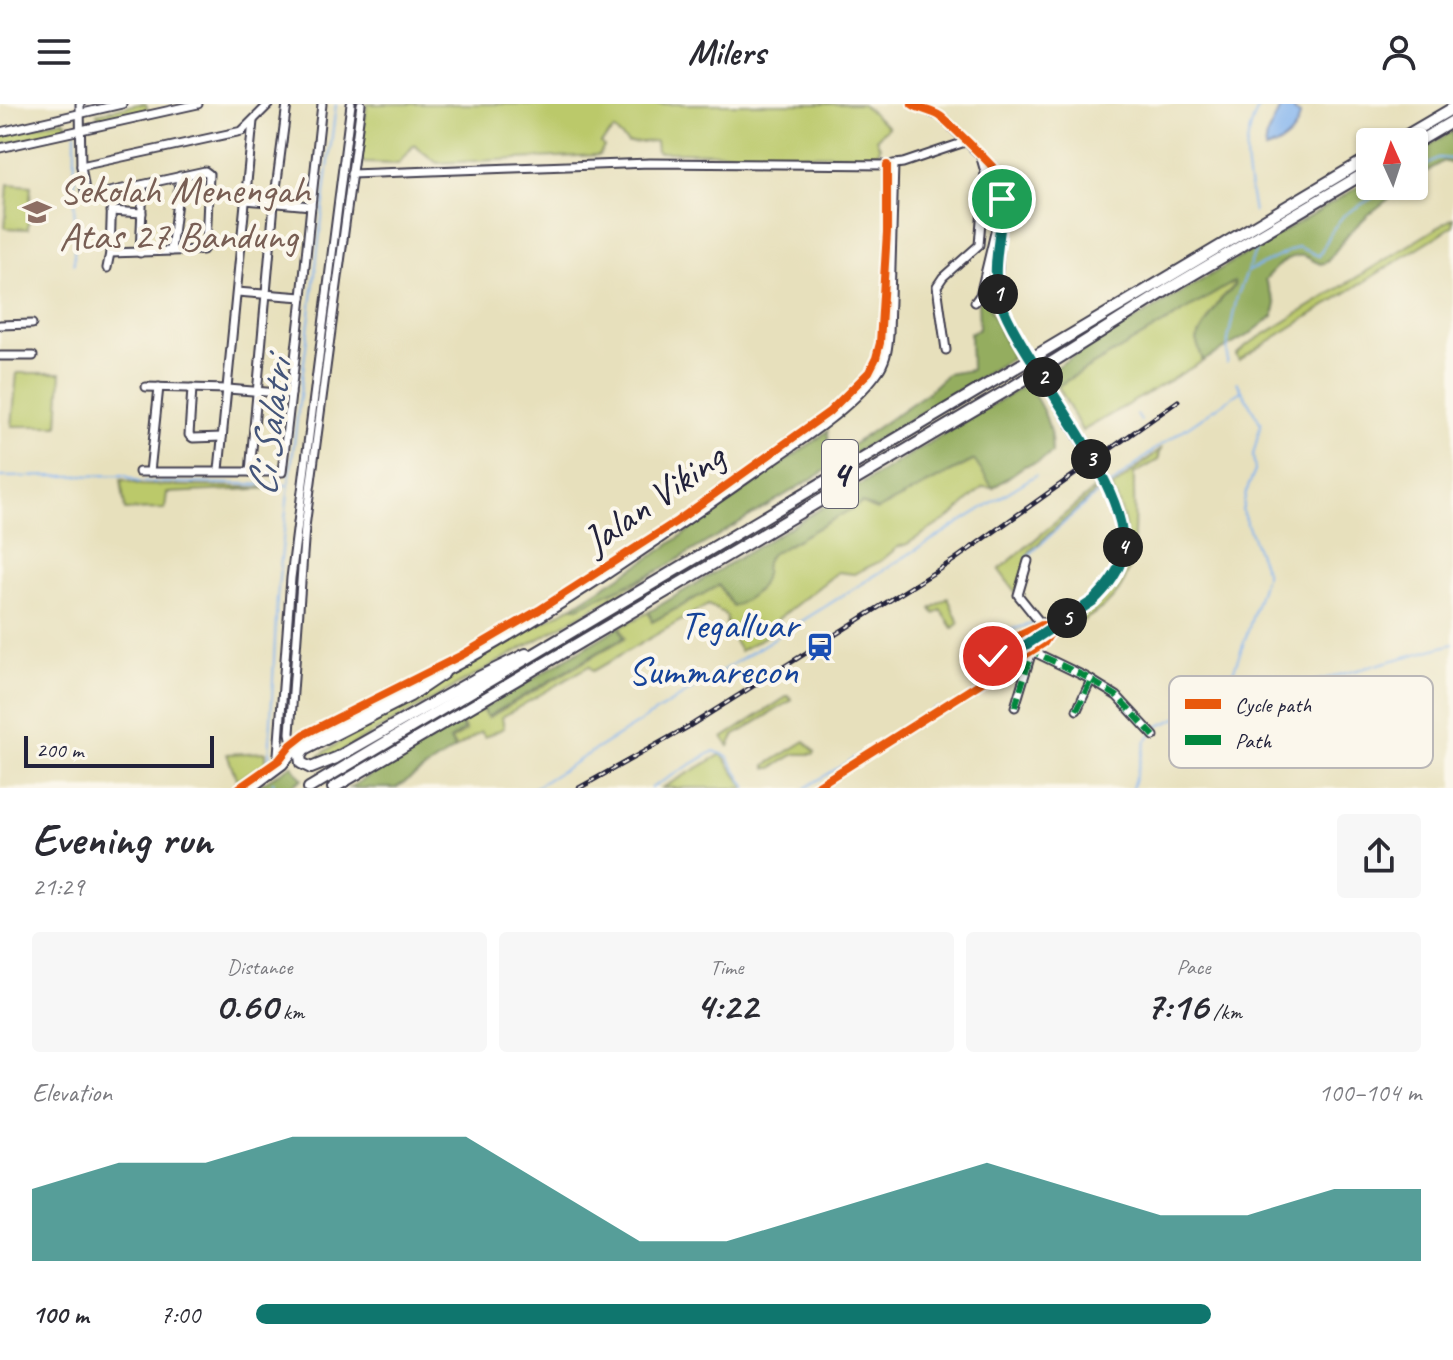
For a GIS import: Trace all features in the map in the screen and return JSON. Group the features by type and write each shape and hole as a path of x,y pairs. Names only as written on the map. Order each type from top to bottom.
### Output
{"highway":[{"path":"1419,128 1453,108"},
{"path":"1428,136 1453,121"},
{"name":"4","path":"309,788 1356,165"},
{"name":"4","path":"333,788 1039,371 1170,288 1356,178"},
{"path":"444,673 410,696 304,750 301,763 311,768 336,758 509,661 564,638 570,649"}],"street":[{"path":"71,104 76,112 74,132"},
{"path":"0,132 76,112 122,104"},
{"path":"0,148 198,104"},
{"path":"139,472 282,472 322,104"},
{"path":"252,788 281,762 291,578 351,104"},
{"path":"293,747 291,726 305,527 361,104"},
{"path":"814,788 1032,651 1051,632 1048,626 1042,625 1021,636 981,646 978,651 979,658 989,660 1012,654 1081,609 1103,591 1117,571 1123,545 1122,526 1110,491 1002,304 997,286 1002,211 995,170 941,117 912,104"},
{"path":"238,133 268,105 287,107 274,204 250,472"},
{"path":"62,117 70,123 74,132 86,197 205,171 209,174 206,245 199,250 110,253"},
{"path":"219,470 253,121"},
{"path":"81,166 238,133 253,136"},
{"path":"342,173 650,163 890,165 965,142"},
{"path":"946,350 937,286 979,245 985,172 981,155"},
{"name":"Jalan Viking","path":"293,747 328,727 444,673 564,602 686,521 835,414 879,371 884,361 889,334 890,165"},
{"name":"Jalan Viking","path":"281,762 305,734 416,680 539,610 677,521 829,412 869,372 880,343 890,165"},
{"path":"171,251 180,176"},
{"path":"140,253 143,185"},
{"path":"107,268 112,192"},
{"path":"245,200 311,206"},
{"path":"111,211 142,213"},
{"path":"975,302 980,295 994,230 1002,211"},
{"path":"237,292 302,297"},
{"path":"0,325 32,324"},
{"path":"0,356 33,356"},
{"path":"146,387 291,394"},
{"path":"150,472 159,387"},
{"path":"192,388 189,435 193,438 222,437"},
{"path":"1028,561 1018,595 1042,625"},
{"path":"993,645 996,652 1012,654"},
{"path":"989,660 993,656 993,645"},
{"path":"1032,651 1117,696 1150,733"},
{"path":"1015,707 1032,651"},
{"path":"1077,710 1091,680"},
{"path":"291,726 296,732 305,734"},
{"path":"239,788 281,762"}],"green space":[{"path":"146,104 148,112 100,123 97,113"},
{"path":"367,104 862,104 888,127 876,139 879,151 869,155 657,152 656,141 628,143 614,130 601,143 604,147 599,155 437,163 414,145 398,164 365,163 360,159"},
{"path":"63,120 68,125 65,131 0,145 0,135"},
{"path":"1453,131 1453,164 1443,161 1428,171 1428,146"},
{"path":"8,184 31,186 28,229 5,228"},
{"path":"1356,188 1356,200 1387,200 1349,233 1327,262 1321,264 1297,256 1277,267 1265,280 1276,304 1273,316 1250,334 1203,361 1196,340 1221,299 1235,286 1234,282 1057,386 1049,371"},
{"path":"1453,218 1453,226 1239,360 1236,355 1247,345"},
{"path":"1234,282 1235,285 1221,299 1196,339 1203,361 1082,431 1058,386"},
{"path":"985,298 1012,358 662,569 572,607 663,549 828,431 829,461 927,393 947,374 971,370 970,333 979,329 978,302"},
{"path":"17,373 61,373 58,426 12,426"},
{"path":"1027,384 1042,409 1050,434 1052,453 1038,462 1024,466 993,488 974,460 877,510 862,503 770,555 761,586 733,607 719,585 652,622 649,612"},
{"path":"1161,449 1158,460 1134,474 1134,540 1128,573 1121,587 1100,610 1060,635 1057,631 1094,607 1111,590 1124,563 1126,533 1112,488"},
{"path":"975,460 993,488 983,487 953,515 898,547 881,561 854,574 838,572 778,619 766,636 740,651 726,628 724,613 708,605 593,671 589,666 502,717 504,728 485,737 481,732 456,748 451,740 466,731 461,722 482,710 488,718 625,638 620,627 649,612 652,622 719,585 729,601 757,592 769,555 862,503 877,510"},
{"path":"121,479 141,485 277,488 167,493 165,509 125,510"},
{"path":"1096,488 1096,492 1030,551 1016,593 999,570"},
{"path":"662,569 327,759 312,761 407,700 571,607 578,607"},
{"path":"948,598 959,623 953,628 941,610 935,614 931,609"},
{"path":"619,627 624,637 487,717 483,709"},
{"path":"788,696 792,700 734,736 729,746 723,738"},
{"path":"460,723 464,730 450,740 455,749 396,788 349,788"},
{"path":"805,741 814,754 795,754 772,768 766,768 766,765"},
{"path":"266,752 266,763 237,780 227,754"},
{"path":"722,754 745,788 662,788"},
{"path":"292,765 302,779 288,788 255,788"}],"water":[{"path":"1282,104 1296,104 1294,111 1300,115 1296,128 1288,138 1265,150 1267,135"}],"waterway":[{"name":"Ci Salatri","path":"269,761 277,598 336,104"},
{"path":"1254,212 1246,157 1249,133 1260,104"},
{"path":"74,264 75,133"},
{"path":"1428,165 1439,158 1453,159"},
{"path":"1247,272 1298,247 1319,256 1344,215 1369,200"},
{"path":"1227,363 1228,340 1237,297 1257,247"},
{"path":"1231,676 1266,573 1242,511 1255,471 1253,455 1261,424 1237,382"},
{"path":"1110,486 1158,447 1241,391"},
{"path":"1137,415 1141,421"},
{"path":"0,477 124,475 138,482 287,485"},
{"path":"534,788 1036,475"},
{"path":"1027,560 1089,500 1105,490"},
{"path":"1001,636 1002,632 1032,624 1034,619"},
{"path":"1335,676 1453,644"},
{"path":"805,788 937,707"},
{"path":"1132,788 1146,741 1157,727 1169,722"},
{"path":"651,788 714,751 727,756 747,788"},
{"name":"Ci Salatri","path":"273,782 274,788"}],"railway":[{"path":"579,788 688,727 954,560 1178,401"}],"marked path":[{"path":"1015,707 1032,651 1117,696 1154,736"},
{"path":"1077,710 1091,680"}],"cycle path":[{"path":"814,788 1044,643 1051,632 1048,626 1042,625 1014,638 990,642 978,649 978,656 986,661 1015,652 1045,634 1062,623 1106,588 1121,558 1121,532 1112,500 1097,466 1002,303 996,271 1003,203 1002,187 996,171 940,116 912,104"},
{"path":"239,788 279,760 305,734 462,655 539,610 677,521 829,412 869,372 880,343 887,232 887,165"}],"place":[{"name":"Sekolah Menengah Atas 27 Bandung","path":"37,212"},
{"name":"Tegalluar Summarecon","path":"820,647"}],"route":[{"path":"993,656 989,660 1015,652 1093,601 1117,571 1123,545 1122,526 1110,491 1002,304 996,272 1002,199"}]}
